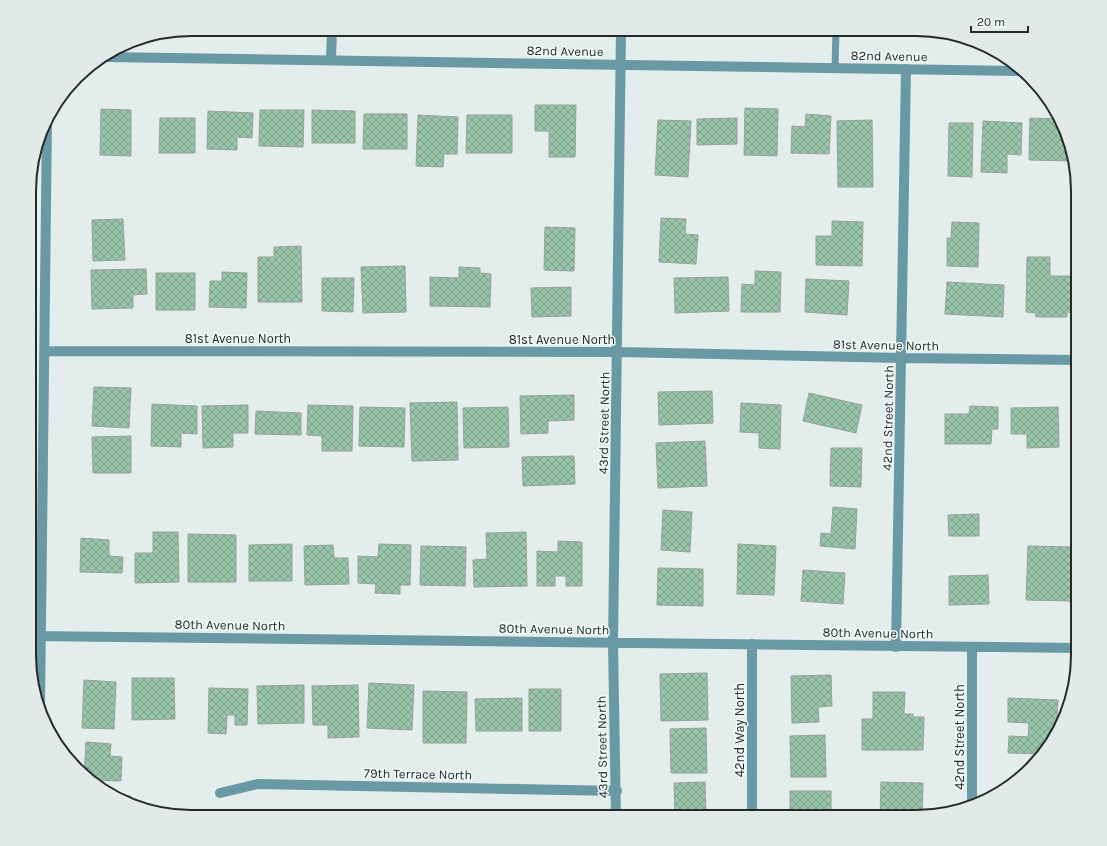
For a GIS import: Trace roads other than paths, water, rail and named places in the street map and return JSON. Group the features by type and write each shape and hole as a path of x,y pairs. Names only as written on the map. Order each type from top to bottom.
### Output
{"street":[{"path":"331,59 332,36"},
{"name":"43rd Street North","path":"616,810 613,643 622,36"},
{"name":"82nd Avenue","path":"113,57 331,59 1014,71"},
{"name":"42nd Street North","path":"896,647 906,69"},
{"path":"40,692 47,135"},
{"name":"81st Avenue North","path":"45,351 618,352 1071,360"},
{"name":"80th Avenue North","path":"36,636 1071,648"},
{"name":"42nd Way North","path":"752,644 752,810"},
{"name":"42nd Street North","path":"972,647 972,799"},
{"name":"79th Terrace North","path":"220,793 258,784 617,791"}],"lane":[{"path":"836,36 836,68"}]}
